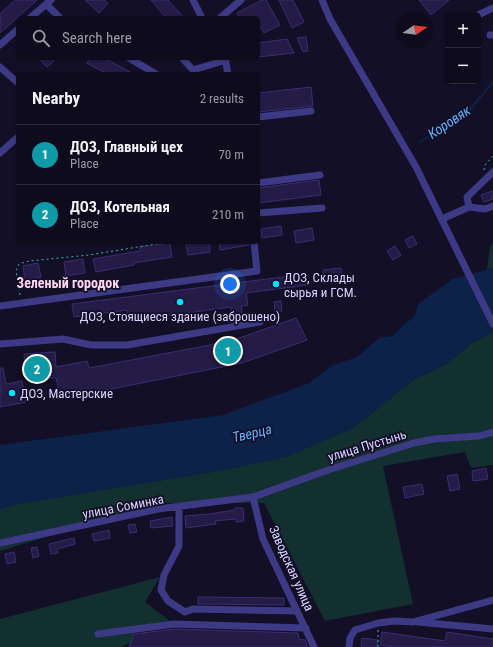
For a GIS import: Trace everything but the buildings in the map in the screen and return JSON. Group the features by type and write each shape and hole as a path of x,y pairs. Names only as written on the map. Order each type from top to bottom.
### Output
{"street":[{"path":"193,0 201,16"},
{"path":"222,16 241,0"},
{"path":"322,0 330,19 416,166 493,324"},
{"path":"32,16 48,2 58,16"},
{"path":"481,14 493,8"},
{"path":"0,45 16,31"},
{"path":"132,60 153,72"},
{"path":"184,60 193,70 222,60"},
{"path":"225,60 228,72"},
{"path":"0,67 16,81"},
{"path":"260,117 311,111"},
{"path":"0,153 16,139"},
{"path":"469,208 467,197 493,172"},
{"path":"260,183 320,175"},
{"path":"442,219 469,208 485,209 493,206"},
{"path":"260,213 322,208"},
{"path":"0,306 20,302 154,287 257,271 254,244"},
{"path":"0,344 62,339 91,345 127,345 260,322"},
{"name":"улица Пустынь","path":"252,497 331,469 414,443 434,439 479,436 493,432"},
{"name":"улица Соминка","path":"0,544 158,509 179,508 252,497"},
{"name":"Заводская улица","path":"252,497 263,539 314,647"},
{"path":"179,508 179,546 164,575 161,590 168,601 185,612 193,609 297,611"},
{"path":"413,622 493,600"},
{"path":"349,647 350,638 355,630 378,623 394,621 493,629"},
{"path":"98,634 174,624 306,628"}],"path":[{"path":"484,171 485,165 493,156"},
{"path":"20,302 16,270 19,264 28,261 89,256 157,244"},
{"path":"378,623 378,647"}],"green space":[{"path":"493,244 493,268 487,270 490,245"},
{"path":"493,332 493,465 471,468 465,452 383,466 413,604 325,621 264,503 157,503 0,551 0,509 18,504 224,470 352,429 413,380 448,363 472,343"},
{"path":"160,577 145,602 174,624 136,629 131,643 121,647 0,647 0,619"}],"water":[{"name":"Тверца","path":"493,268 493,332 472,343 448,363 413,380 352,429 286,457 224,470 18,504 0,509 0,445 223,415 309,383 331,366 357,357 379,338 393,336 402,326 414,317 418,304 453,279"}],"waterway":[{"name":"Коровяк","path":"420,142 469,111 493,82"}],"place":[{"name":"ДОЗ, Склады сырья и ГСМ.","path":"276,284"},
{"name":"ДОЗ, Стоящиеся здание (заброшено)","path":"180,302"},
{"name":"ДОЗ, Главный цех","path":"228,351"},
{"name":"ДОЗ, Котельная","path":"37,369"},
{"name":"ДОЗ, Мастерские","path":"12,393"}],"district":[{"name":"Зеленый городок","path":"68,283"}]}
